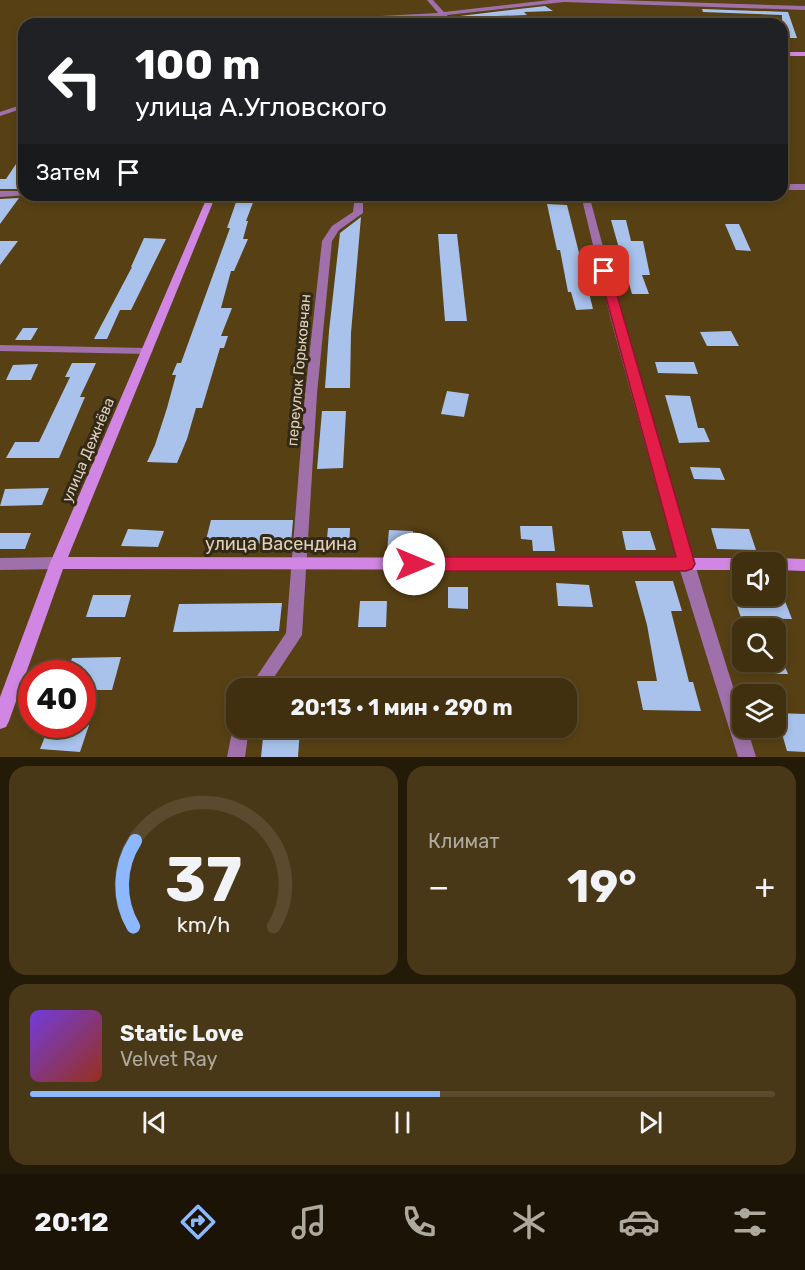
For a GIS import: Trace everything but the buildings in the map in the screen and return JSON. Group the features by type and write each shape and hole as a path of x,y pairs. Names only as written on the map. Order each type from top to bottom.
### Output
{"main road":[{"path":"788,54 805,54"},
{"name":"улица Дежнёва","path":"0,720 58,563 210,201"},
{"name":"улица Васендина","path":"58,563 732,564"},
{"path":"786,564 805,565"}],"street":[{"path":"430,0 445,18"},
{"path":"373,18 443,14 564,0 805,8"},
{"path":"0,114 18,108"},
{"path":"788,187 805,187"},
{"path":"0,194 18,194"},
{"name":"переулок Горьковчан","path":"264,678 294,635 311,394 327,241 328,236 341,224 358,213 359,201"},
{"path":"587,201 619,327 686,564 747,757"},
{"path":"0,348 147,351"},
{"name":"улица Васендина","path":"0,564 58,563"},
{"path":"236,757 239,738"}],"route":[{"path":"414,564 686,564 604,271"}]}
